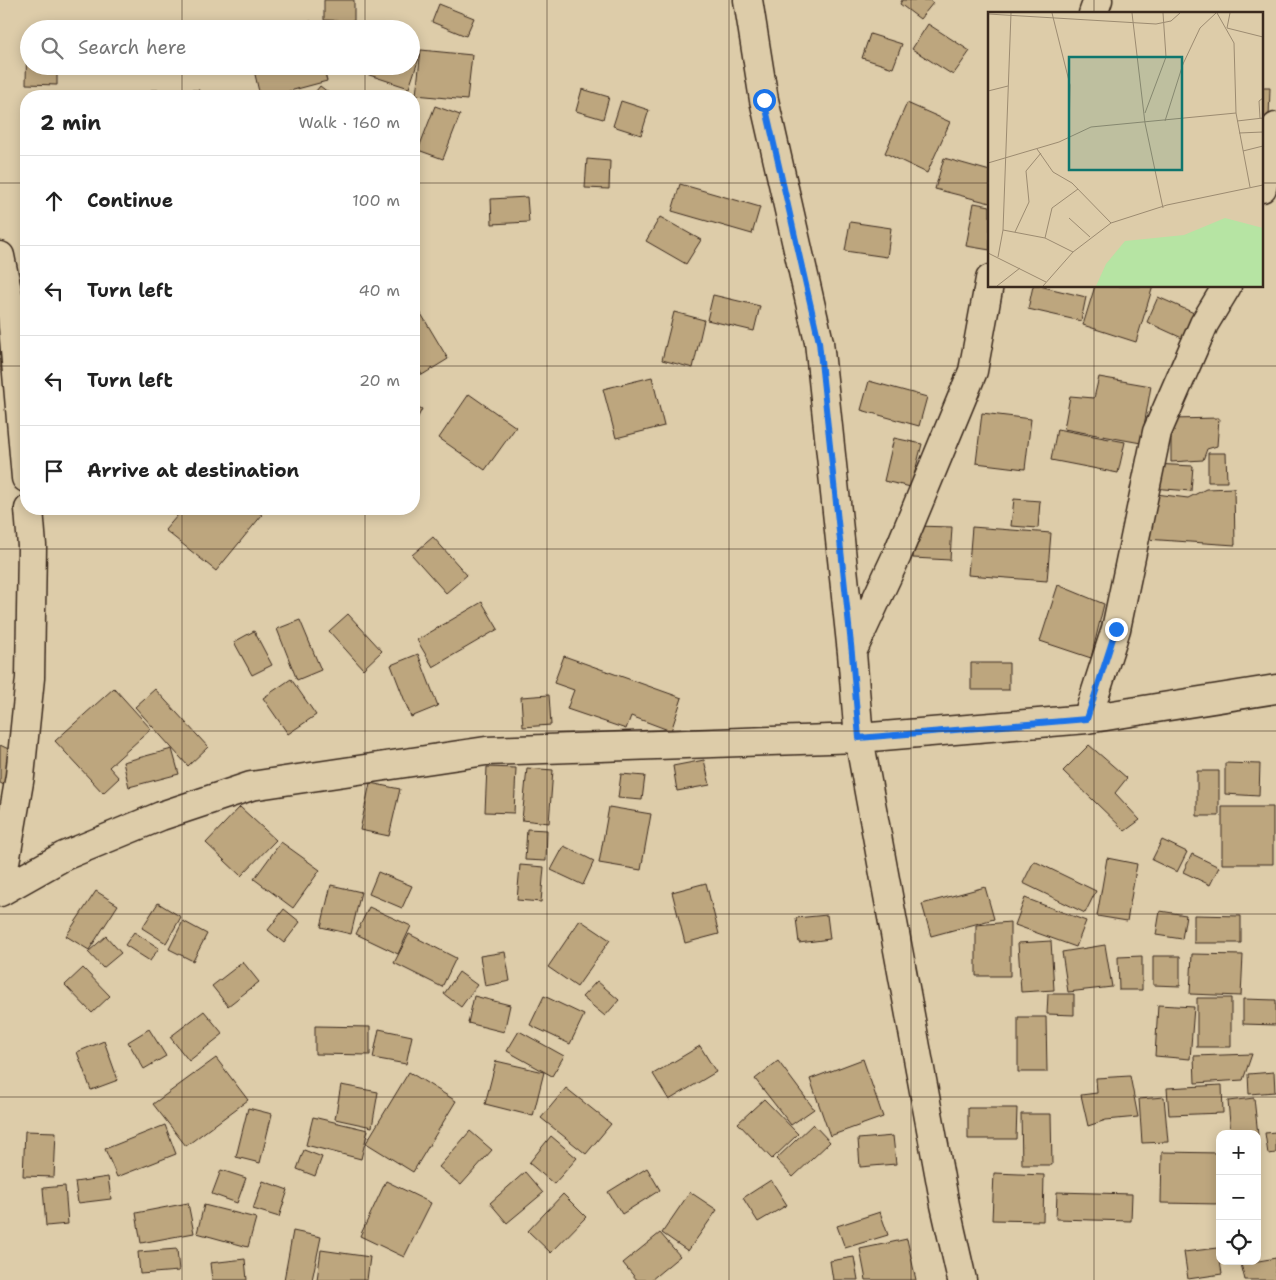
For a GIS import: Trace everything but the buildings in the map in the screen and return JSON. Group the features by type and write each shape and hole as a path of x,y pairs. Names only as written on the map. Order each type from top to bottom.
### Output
{"street":[{"path":"748,0 764,100 819,342 859,738 943,1195 962,1280"},
{"path":"1094,12 1098,0"},
{"path":"1264,179 1276,128"},
{"path":"0,256 12,315 20,408"},
{"path":"852,654 897,555 973,371 988,288"},
{"path":"1087,719 1116,629 1157,432 1204,324 1226,288"},
{"path":"0,892 20,776 30,678 32,546 29,515"},
{"path":"0,892 64,856 161,816 251,786 486,752 859,738 1087,719 1276,689"}],"route":[{"path":"764,100 819,342 859,738 1087,719 1116,629"}]}
